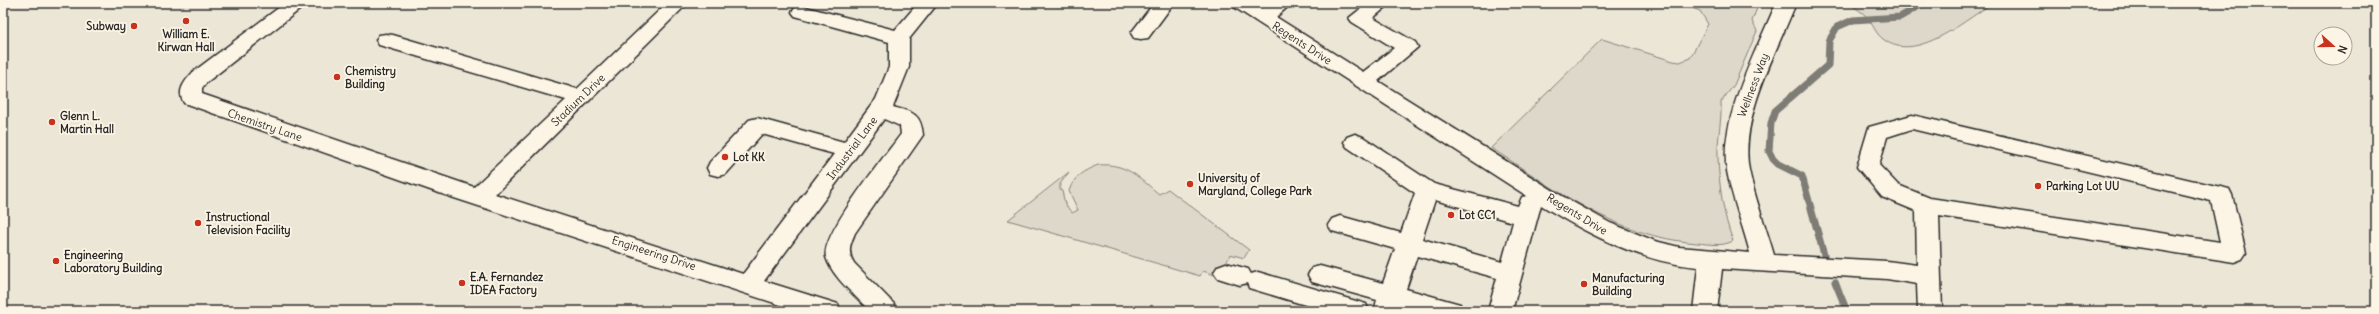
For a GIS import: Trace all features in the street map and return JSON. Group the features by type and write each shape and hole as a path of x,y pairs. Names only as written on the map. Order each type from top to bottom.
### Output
{"street":[{"name":"Chemistry Lane","path":"298,3 200,77 192,86 191,98 478,197"},
{"name":"Stadium Drive","path":"478,197 678,3"},
{"path":"802,12 898,38 928,3"},
{"path":"1141,33 1164,3"},
{"name":"Regents Drive","path":"1241,3 1363,82 1606,232 1660,252 1765,263 1887,270 1929,276"},
{"path":"1262,17 1282,3"},
{"path":"1363,82 1408,47 1359,18 1381,3"},
{"name":"Wellness Way","path":"1765,263 1738,170 1737,148 1740,117 1786,3"},
{"name":"Industrial Lane","path":"749,283 880,110 891,93 899,67 898,38"},
{"path":"386,40 581,97"},
{"path":"880,110 904,117 911,122 912,135 844,230 837,249 838,257 846,269 885,311"},
{"path":"1912,122 2221,195 2234,253 1927,206 1890,191 1868,167 1877,132 1912,122"},
{"path":"718,168 757,125 849,151"},
{"path":"1355,142 1427,190 1525,217"},
{"path":"1500,311 1525,217 1535,188"},
{"path":"1389,302 1427,190"},
{"name":"Engineering Drive","path":"478,197 749,283 829,311"},
{"path":"1927,206 1930,311"},
{"path":"1340,225 1510,273"},
{"path":"1705,311 1711,258"},
{"path":"1320,274 1389,302 1451,311"},
{"path":"1242,276 1357,311"}],"shaded area":[{"name":"University of Maryland, College Park","path":"3,3 2376,3 2376,311 3,311"},
{"path":"1679,3 1759,3 1752,21 1757,31 1734,85 1721,102 1718,150 1719,178 1724,210 1733,241 1720,245 1668,239 1640,232 1614,221 1588,209 1564,195 1491,148 1602,39 1673,61 1680,62 1690,58 1708,24 1700,11"},
{"path":"1850,3 1993,3 1940,37 1910,47 1896,46 1883,39 1867,17"},
{"path":"1098,165 1117,166 1132,172 1159,194 1168,189 1249,250 1244,258 1230,254 1220,277 1203,271 1200,276 1008,220 1069,172 1060,184 1060,190 1062,191 1065,204 1072,213 1078,210 1069,191 1071,186 1076,178 1088,169"}],"waterway":[{"path":"1824,255 1802,176 1778,164 1773,159 1769,151 1771,123 1775,111 1828,65 1829,41 1837,27 1853,20 1900,17 1924,3"},
{"path":"1835,282 1847,311"}],"place":[{"name":"William E. Kirwan Hall","path":"186,21"},
{"name":"Subway","path":"134,26"},
{"name":"Chemistry Building","path":"337,77"},
{"name":"Glenn L. Martin Hall","path":"52,122"},
{"name":"Lot KK","path":"725,157"},
{"name":"University of Maryland, College Park","path":"1190,184"},
{"name":"Parking Lot UU","path":"2038,186"},
{"name":"Lot CC1","path":"1451,215"},
{"name":"Instructional Television Facility","path":"198,223"},
{"name":"Engineering Laboratory Building","path":"56,261"},
{"name":"E.A. Fernandez IDEA Factory","path":"462,283"},
{"name":"Manufacturing Building","path":"1584,284"}]}
